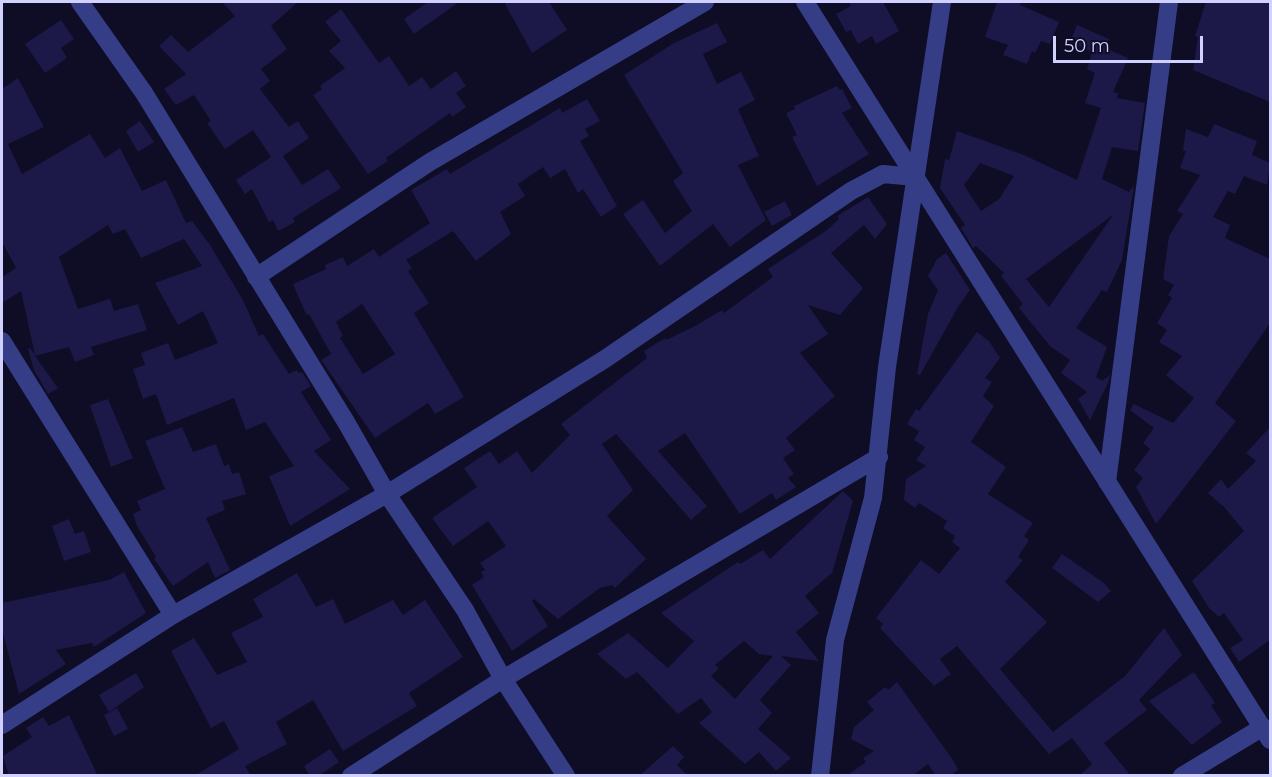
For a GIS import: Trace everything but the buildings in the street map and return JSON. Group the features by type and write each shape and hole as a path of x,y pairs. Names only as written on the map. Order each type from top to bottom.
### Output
{"street":[{"path":"80,2 144,93 346,422 387,494 465,610 503,679 566,776"},
{"path":"256,278 430,162 705,2"},
{"path":"805,2 1268,733 1182,776"},
{"path":"819,776 835,640 873,498 887,367 942,2"},
{"path":"1107,482 1168,2"},
{"path":"2,725 173,615 387,494 605,359 851,191 883,174 915,177"},
{"path":"2,341 173,615"},
{"path":"351,776 503,679 879,457"}]}
